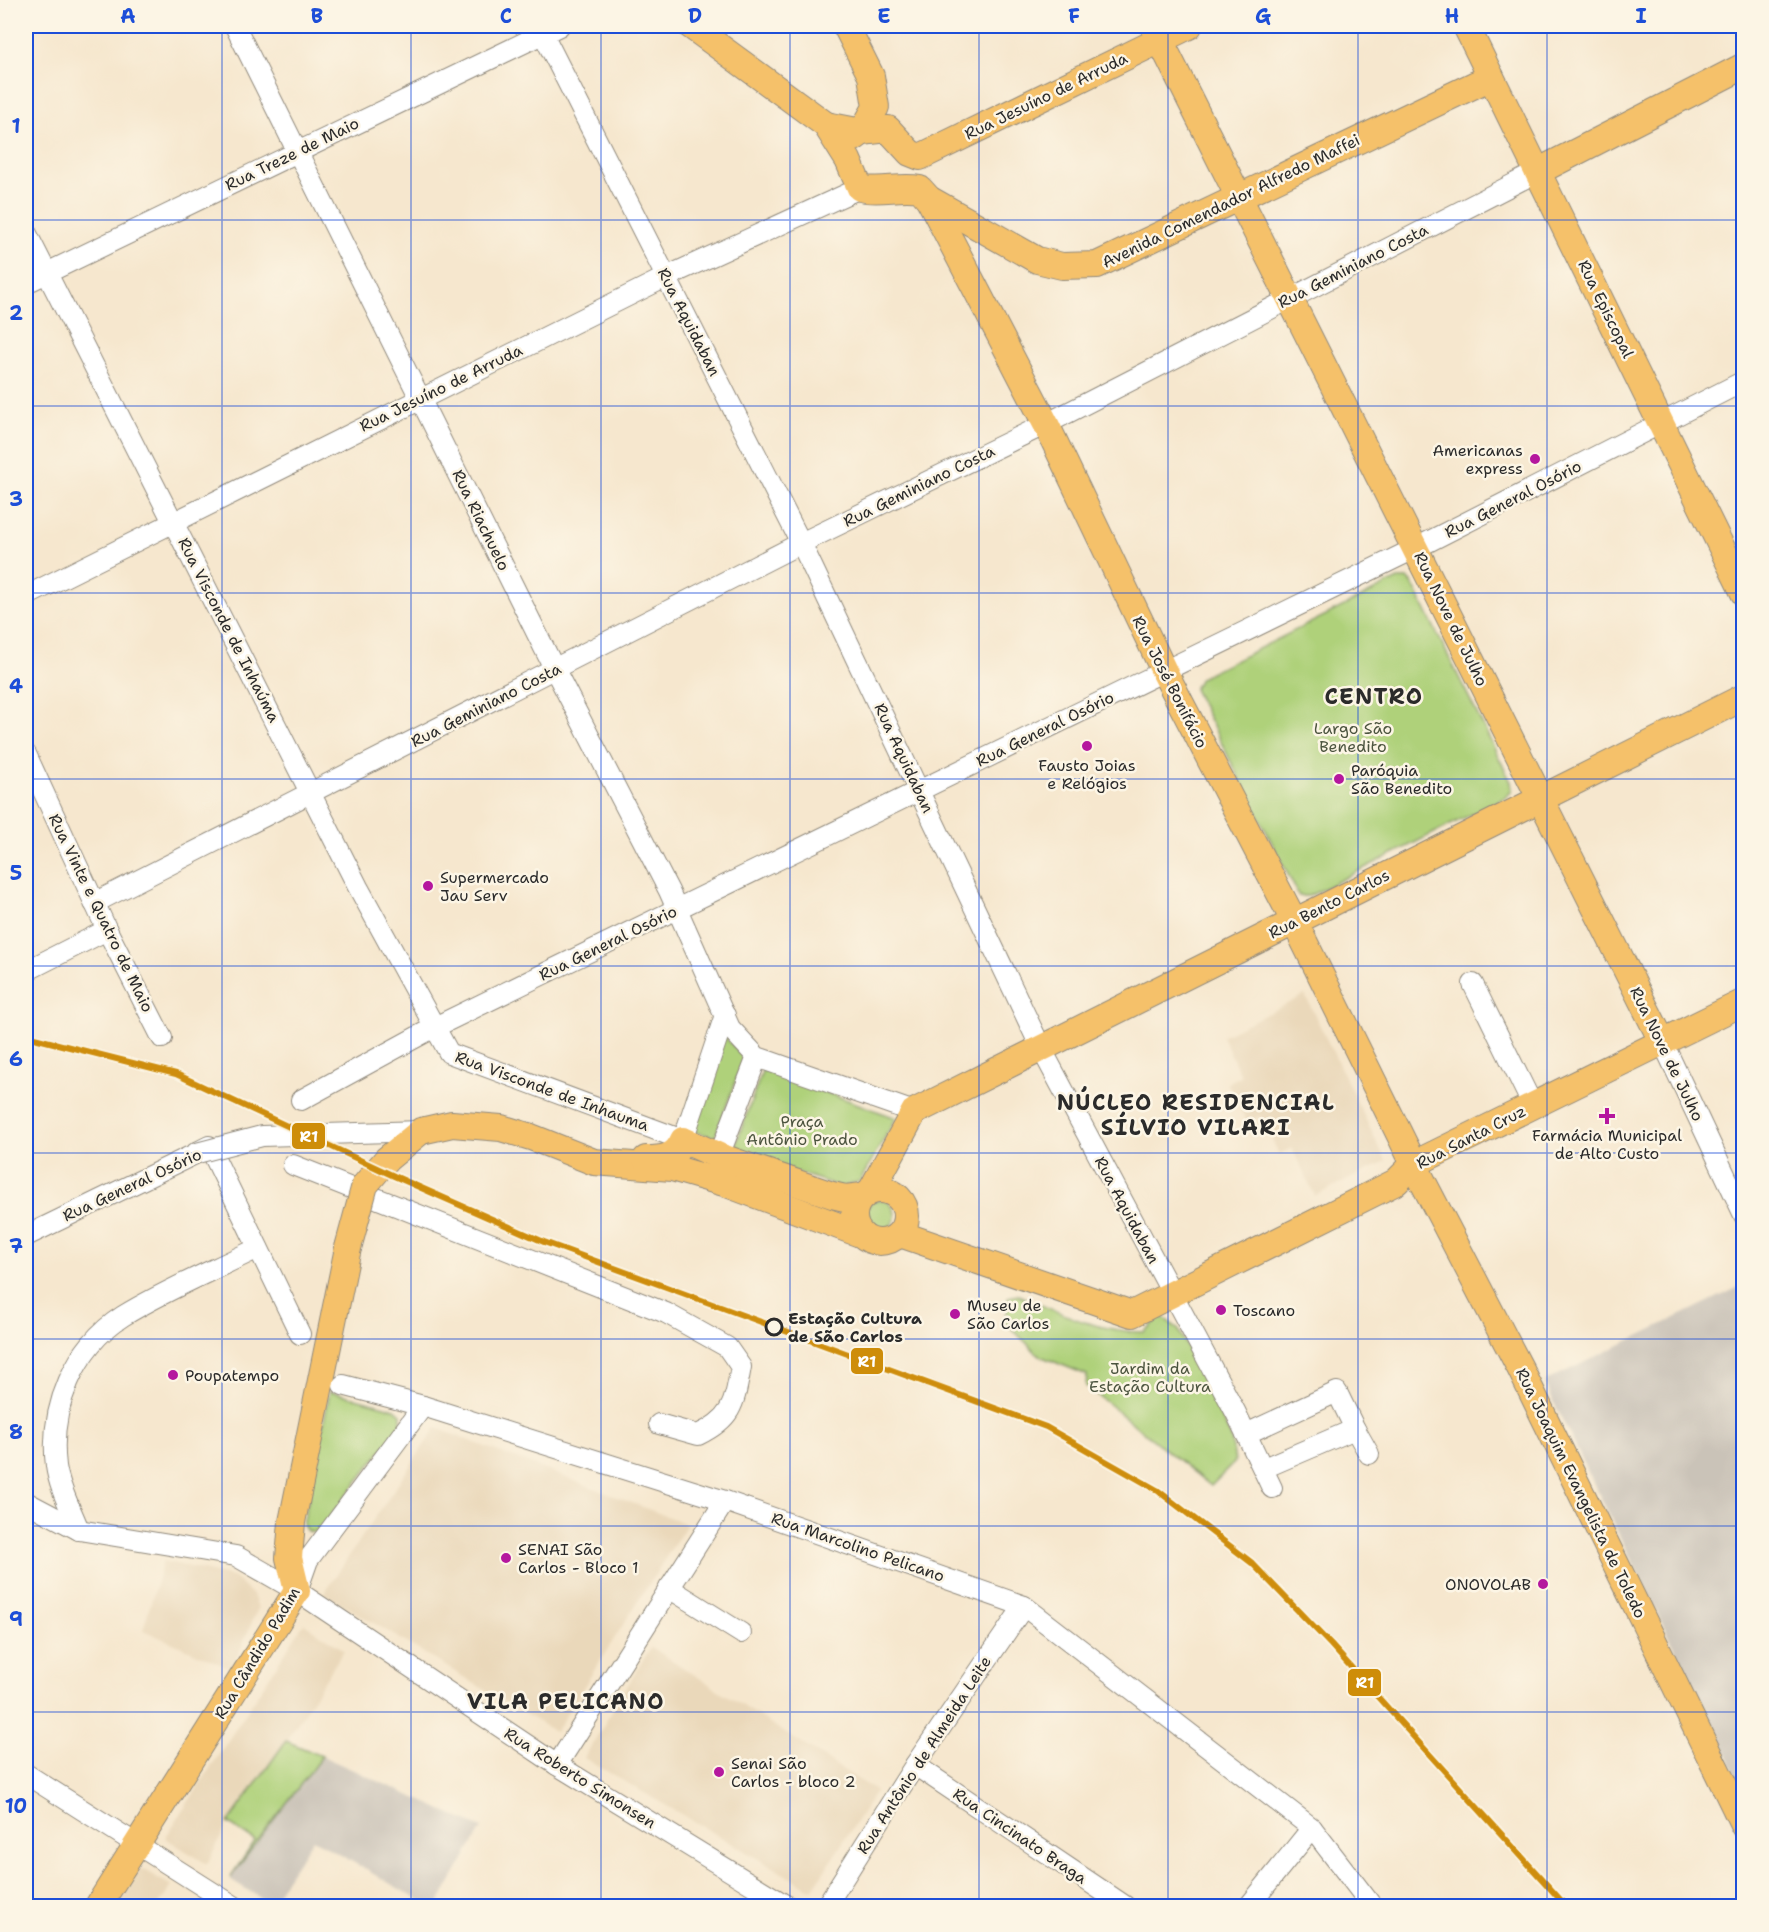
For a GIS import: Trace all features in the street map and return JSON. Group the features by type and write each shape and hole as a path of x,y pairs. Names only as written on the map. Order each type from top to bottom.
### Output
{"main road":[{"path":"691,26 826,125 848,160 860,188"},
{"path":"846,26 871,76 876,107 862,132 850,141 848,160"},
{"name":"Rua Jesuíno de Arruda","path":"862,132 888,129 910,153 920,157 1157,33 1189,26"},
{"name":"Rua Episcopal","path":"1466,26 1539,171 1743,593"},
{"name":"Rua Nove de Julho","path":"1157,33 1663,1043"},
{"name":"Rua Geminiano Costa","path":"1539,171 1743,66"},
{"name":"Avenida Comendador Alfredo Maffei","path":"860,188 877,192 903,186 920,189 929,199 1037,260 1062,266 1097,265 1491,77"},
{"path":"826,125 862,132"},
{"name":"Rua José Bonifácio","path":"929,199 1046,424 1164,671 1294,921 1414,1164"},
{"name":"Rua Bento Carlos","path":"914,1112 1042,1050 1294,921 1743,697"},
{"name":"Rua Santa Cruz","path":"1172,1294 1396,1182 1414,1164 1743,1002"},
{"path":"860,1234 854,1218 858,1202 867,1193 914,1112"},
{"path":"297,1591 289,1558 292,1522 348,1248 365,1185 387,1159 421,1131 452,1124 501,1128 604,1163 682,1171 724,1183 860,1234 875,1242 892,1240 900,1234 907,1218 903,1201 888,1191 845,1198 832,1195 719,1156 683,1140 680,1148 668,1157 604,1163"},
{"name":"Rua Joaquim Evangelista de Toledo","path":"1414,1164 1521,1370 1743,1826"},
{"path":"900,1234 1132,1314 1172,1294"},
{"name":"Rua Cândido Padim","path":"98,1906 139,1846 297,1591"}],"street":[{"name":"Rua Riachuelo","path":"235,26 555,670 678,909 725,1015"},
{"name":"Rua Treze de Maio","path":"26,283 547,28"},
{"name":"Rua Aquidaban","path":"547,28 666,277 801,543 1042,1050 1264,1468 1272,1488"},
{"name":"Rua Geminiano Costa","path":"94,903 801,543 1046,424 1539,171"},
{"name":"Rua Jesuíno de Arruda","path":"26,596 666,277 860,188"},
{"name":"Rua Visconde de Inhaúma","path":"26,232 433,1028"},
{"name":"Rua General Osório","path":"301,1100 433,1028 1416,548 1743,381"},
{"name":"Rua Vinte e Quatro de Maio","path":"26,754 94,903 162,1038"},
{"path":"26,971 107,930"},
{"path":"1473,984 1533,1106"},
{"path":"725,1015 730,1028 757,1057 914,1112"},
{"path":"683,1140 725,1015"},
{"name":"Rua Visconde de Inhauma","path":"433,1028 449,1053 683,1140"},
{"name":"Rua Nove de Julho","path":"1663,1043 1743,1215"},
{"path":"719,1156 757,1057"},
{"name":"Rua General Osório","path":"26,1236 200,1151 262,1136 421,1131"},
{"path":"200,1151 258,1248 300,1334"},
{"path":"293,1165 666,1313 727,1347 741,1367 734,1404 727,1416 717,1425 698,1435 659,1424"},
{"path":"79,1530 56,1467 56,1422 60,1401 76,1367 99,1336 123,1316 258,1248"},
{"name":"Rua Marcolino Pelicano","path":"343,1385 423,1406 725,1501 1024,1606 1312,1828 1372,1906"},
{"path":"1246,1434 1337,1392 1355,1430 1370,1454"},
{"name":"Rua Cândido Padim","path":"297,1591 308,1560 423,1406"},
{"path":"1264,1468 1355,1430"},
{"path":"557,1765 725,1501"},
{"name":"Rua Roberto Simonsen","path":"26,1502 79,1530 236,1556 297,1591 557,1765 787,1906"},
{"path":"669,1588 741,1633"},
{"name":"Rua Antônio de Almeida Leite","path":"826,1906 915,1765 1024,1606"},
{"name":"Rua Cincinato Braga","path":"915,1765 1125,1906"},
{"path":"26,1774 234,1906"},
{"path":"1249,1906 1312,1828"}],"shaded area":[{"path":"1305,995 1386,1161 1315,1196 1292,1148 1279,1154 1260,1116 1247,1122 1227,1083 1241,1076 1222,1036"},
{"path":"1743,1285 1743,1788 1544,1382"},
{"name":"SENAI São Carlos - Bloco 1","path":"436,1428 687,1524 555,1732 324,1593"},
{"path":"163,1561 233,1577 253,1595 258,1608 232,1669 143,1630"},
{"path":"304,1623 344,1650 286,1741 228,1823 207,1864 165,1838"},
{"path":"651,1647 876,1791 812,1890 584,1758"},
{"path":"322,1756 482,1828 437,1906 429,1906 313,1839 270,1904 230,1879"},
{"path":"140,1868 172,1886 158,1906 115,1906"}],"green space":[{"name":"Largo São Benedito","path":"1398,579 1407,579 1412,583 1511,782 1512,791 1506,797 1309,896 1299,896 1194,689 1200,678"},
{"path":"725,1030 727,1039 744,1058 715,1137 691,1131"},
{"name":"Praça Antônio Prado","path":"763,1069 896,1118 860,1181 842,1187 733,1152"},
{"path":"880,1200 890,1205 895,1215 890,1225 880,1230 870,1225 865,1215 870,1205"},
{"name":"Jardim da Estação Cultura","path":"1018,1295 1080,1320 1111,1329 1144,1332 1161,1316 1178,1329 1231,1437 1235,1462 1211,1486 1086,1386 1087,1375 1040,1356 1006,1323 1008,1297"},
{"path":"330,1391 395,1409 401,1414 401,1426 317,1533 307,1531 303,1525"},
{"path":"286,1741 322,1756 230,1878 255,1841 228,1823"}],"transit line":[{"name":"R1","path":"26,1036 176,1074 394,1176 544,1242 1046,1427 1157,1490 1252,1563 1331,1645 1566,1906"}],"place":[{"name":"Americanas express","path":"1535,459"},
{"name":"Fausto Joias e Relógios","path":"1087,746"},
{"name":"Paróquia São Benedito","path":"1339,779"},
{"name":"Supermercado Jau Serv","path":"428,886"},
{"name":"Farmácia Municipal de Alto Custo","path":"1607,1116"},
{"name":"Toscano","path":"1221,1310"},
{"name":"Museu de São Carlos","path":"955,1314"},
{"name":"Estação Cultura de São Carlos","path":"774,1327"},
{"name":"Poupatempo","path":"173,1375"},
{"name":"SENAI São Carlos - Bloco 1","path":"506,1558"},
{"name":"ONOVOLAB","path":"1543,1584"},
{"name":"Senai São Carlos - bloco 2","path":"719,1772"}],"district":[{"name":"CENTRO","path":"1374,696"},
{"name":"NÚCLEO RESIDENCIAL SÍLVIO VILARI","path":"1196,1114"},
{"name":"VILA PELICANO","path":"566,1701"}]}
